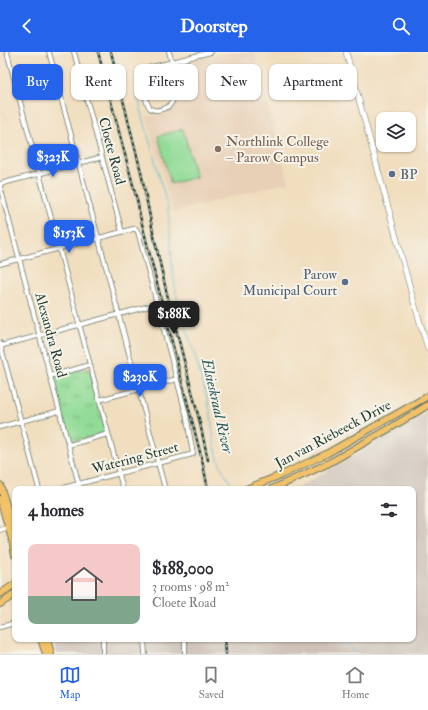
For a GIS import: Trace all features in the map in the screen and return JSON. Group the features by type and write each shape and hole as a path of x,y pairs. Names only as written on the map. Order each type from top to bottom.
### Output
{"main road":[{"name":"Jan van Riebeeck Drive","path":"254,486 326,454 428,396"},
{"name":"Jan van Riebeeck Drive","path":"279,486 329,463 428,405"},
{"path":"0,487 12,534"},
{"path":"0,499 11,527"},
{"path":"0,594 12,586"},
{"path":"0,604 12,596"},
{"path":"42,642 46,654"},
{"path":"48,642 51,654"}],"street":[{"path":"6,52 122,486"},
{"path":"49,52 163,486"},
{"name":"Cloete Road","path":"74,52 122,232"},
{"path":"169,52 172,62"},
{"path":"166,64 174,97 168,107 154,111 146,104 140,75 141,72 148,68 211,52"},
{"path":"346,52 411,294 428,349"},
{"path":"0,185 102,157"},
{"name":"Alexandra Road","path":"0,185 79,484"},
{"path":"0,264 122,232 135,229 138,232 177,379 99,400"},
{"path":"38,486 0,345 157,304"},
{"path":"50,376 90,365"},
{"name":"Watering Street","path":"71,486 193,454 186,414 177,379"},
{"path":"0,426 60,410"},
{"path":"68,445 108,434"},
{"path":"0,530 11,527"},
{"path":"0,627 12,624"},
{"path":"103,642 103,654"},
{"path":"144,642 145,654"},
{"path":"185,642 185,654"}],"shaded area":[{"name":"Northlink College – Parow Campus","path":"229,52 254,52 257,64 206,64 206,100 261,100 261,78 289,182 173,212 147,117 170,110 176,100 198,100 198,64 183,64"},
{"path":"428,412 428,654 57,654 53,642 416,642 416,486 301,486"}],"green space":[{"path":"183,129 196,177 171,184 158,136"},
{"path":"89,369 105,432 71,442 53,377"}],"waterway":[{"name":"Elsieskraal River","path":"139,100 168,208 176,293 207,397 218,459 230,482"},
{"name":"Elsieskraal River","path":"346,642 356,654"}],"railway":[{"path":"98,52 138,204 207,486"},
{"path":"111,52 141,172 166,290 208,460"},
{"path":"225,642 226,654"}],"place":[{"name":"Northlink College – Parow Campus","path":"218,149"},
{"name":"BP","path":"392,174"},
{"name":"Parow Municipal Court","path":"345,282"}]}
